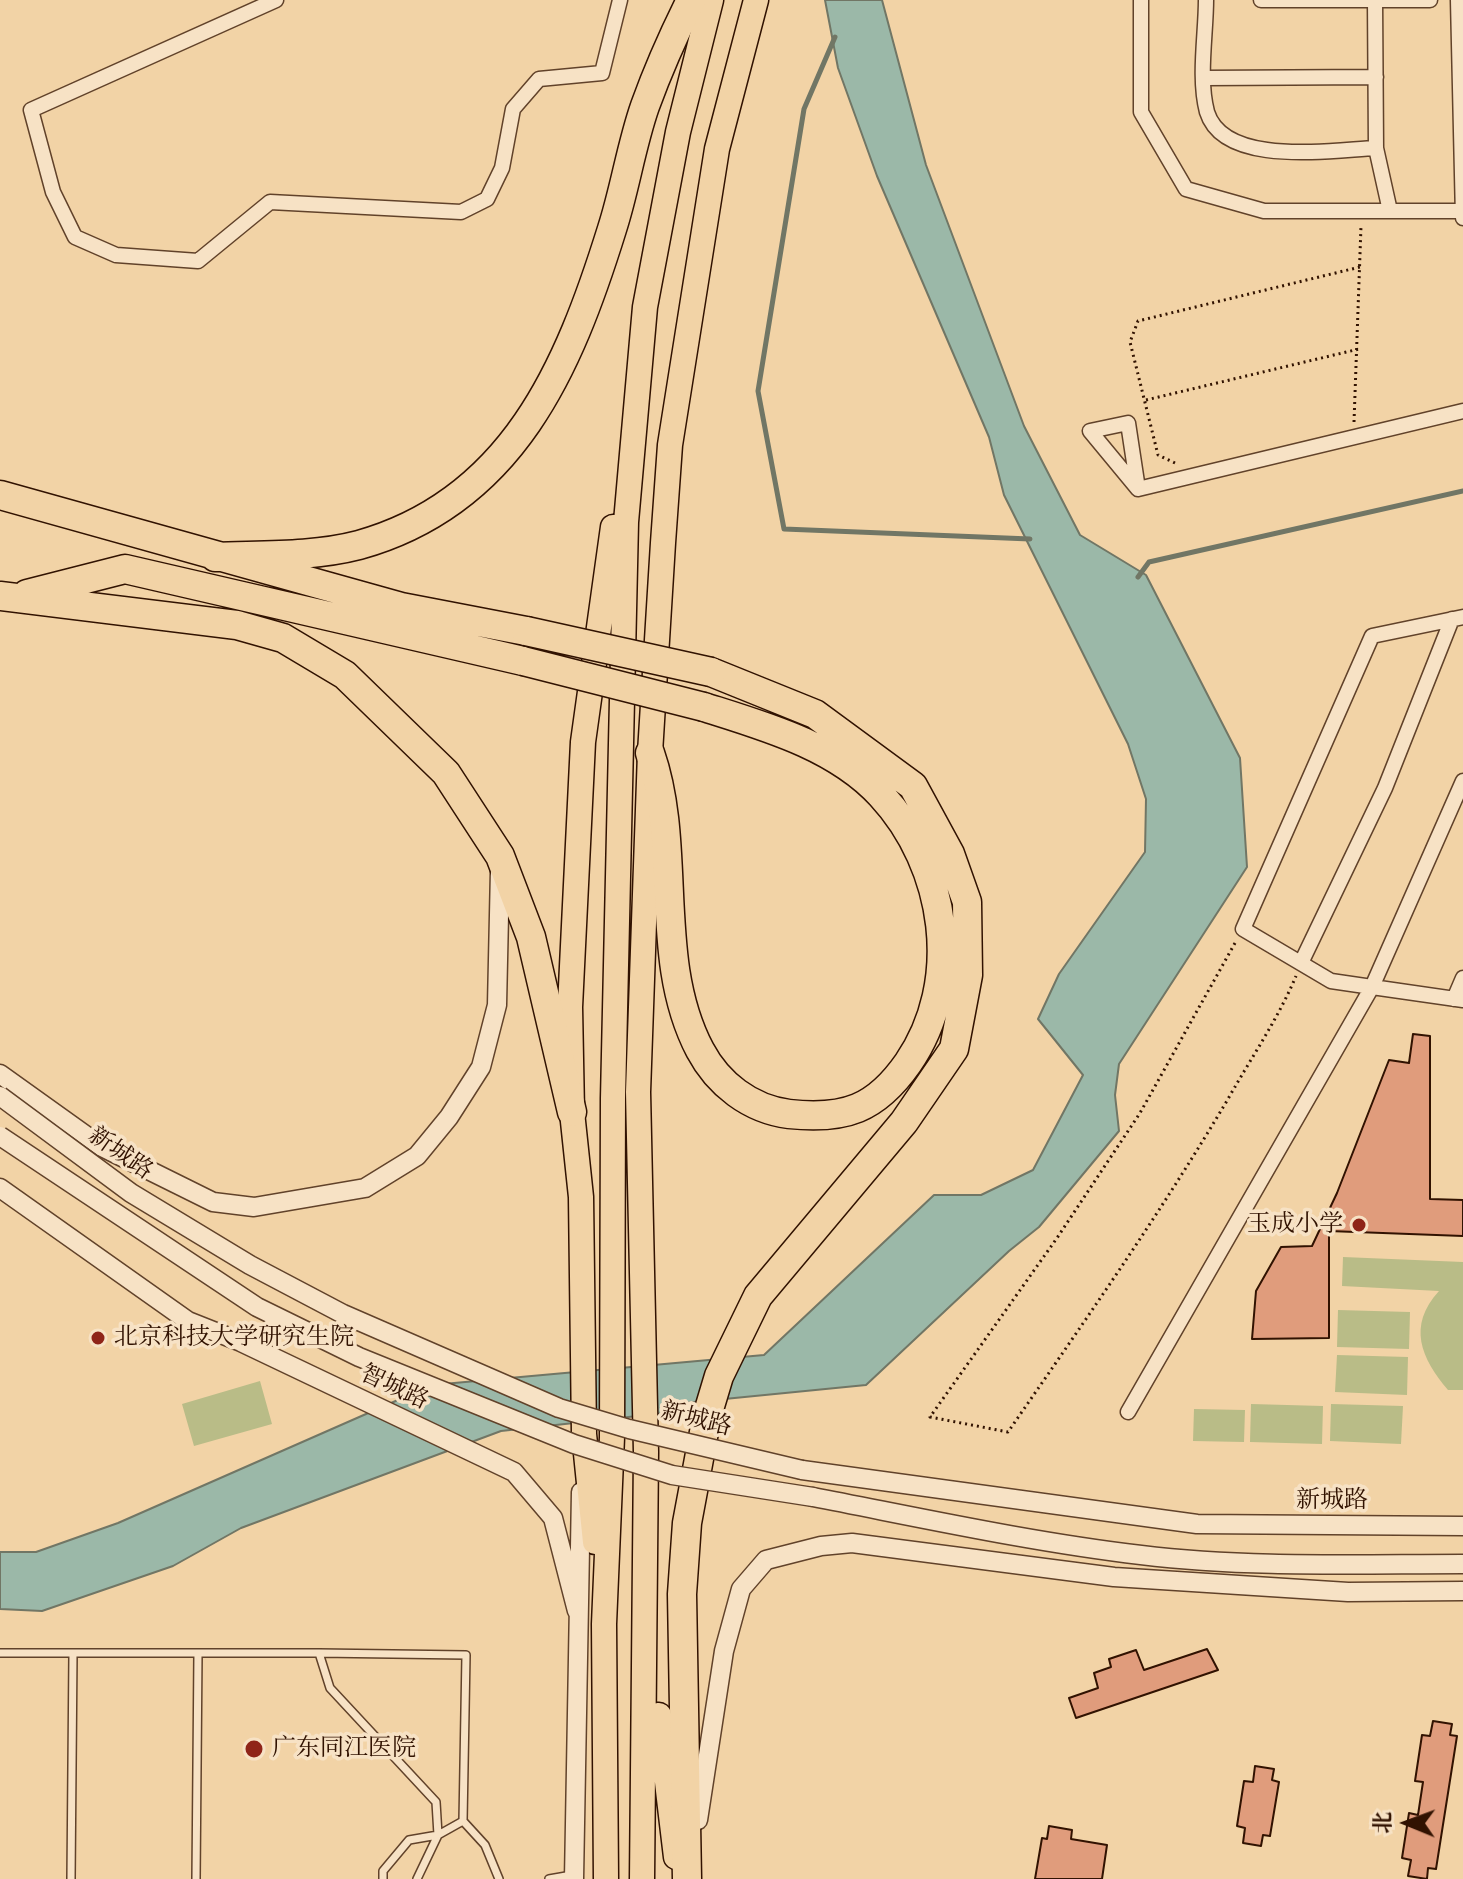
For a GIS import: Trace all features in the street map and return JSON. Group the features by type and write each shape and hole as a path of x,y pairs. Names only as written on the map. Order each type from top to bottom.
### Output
{"highway":[{"path":"215,557 303,554 359,545 417,523 475,484 519,437 559,374 613,228 645,107 691,0"},
{"path":"0,495 401,607 711,672 815,714 913,786 950,854 967,902 968,975 954,1049 904,1122 758,1296 719,1376 698,1461 687,1523 682,1594 687,1879"},
{"path":"5,597 125,569 523,661 704,707 774,729 835,759 880,794 906,830 929,874 940,915 942,944 938,1000 920,1046 891,1088 859,1110 819,1117 782,1113 753,1104 727,1087 700,1051 679,999 668,885 665,813 650,753"},
{"path":"5,597 237,625 283,638 345,675 446,773 500,856 531,937 572,1112"}],"main road":[{"path":"604,1624 584,1434 581,1197 572,1112 571,923 583,742 645,307 678,132 711,0"},
{"path":"642,1879 646,1452 638,1092 650,753 670,445 717,149 756,0"},
{"path":"606,1879 604,1624 612,1437 613,1083 626,522 645,307"},
{"path":"646,1607 678,1879"}],"street":[{"path":"276,0 31,110 53,192 75,237 116,255 198,261 270,202 461,212 487,199 502,168 513,109 539,79 602,73 620,0"},
{"path":"1141,0 1141,112 1186,189 1264,211 1361,210 1462,214 1458,0"},
{"path":"1206,0 1207,112 1220,135 1248,149 1376,148"},
{"path":"1261,0 1430,0"},
{"path":"1375,1 1376,148 1390,211"},
{"path":"1205,78 1376,77"},
{"path":"1138,489 1463,411"},
{"path":"1128,423 1138,489 1119,466 1090,431 1128,423"},
{"path":"1458,618 1372,636 1243,929 1331,981 1458,999 1463,978"},
{"path":"1301,963 1385,788 1458,618"},
{"path":"1128,1412 1372,987 1463,781"},
{"path":"0,1074 102,1147 213,1202 254,1207 365,1188 417,1156 449,1117 481,1067 497,1005 500,856"},
{"name":"新城路","path":"0,1096 131,1193 250,1265 343,1314 545,1402 629,1429 802,1470 1166,1521 1197,1524 1463,1526"},
{"path":"0,1136 147,1236 266,1311 359,1357 486,1409 574,1444 672,1475 1142,1555 1272,1565 1463,1564"},
{"name":"智城路","path":"0,1188 188,1321 241,1342 514,1472 553,1518 577,1611"},
{"path":"574,1877 577,1611 584,1434"},
{"path":"694,1879 698,1806 724,1651 741,1589 766,1560 821,1546 852,1543 1114,1577 1348,1592 1463,1591"}],"lane":[{"path":"0,1653 466,1655 463,1821 485,1845 499,1879"},
{"path":"71,1879 73,1653"},
{"path":"196,1879 198,1653"},
{"path":"319,1653 330,1688 436,1802 438,1835 417,1879"},
{"path":"383,1879 383,1871 409,1840 438,1835 463,1821"},
{"path":"549,1879 574,1877"}],"path":[{"path":"1354,425 1359,349 1361,210"},
{"path":"1182,466 1158,455 1130,342 1138,321 1360,267"},
{"path":"1146,400 1359,349"},
{"path":"1243,929 1140,1113 1057,1238 930,1417 1008,1432 1135,1249 1285,1001 1301,963"}],"green space":[{"path":"1343,1257 1463,1262 1463,1390 1448,1390 1431,1366 1421,1342 1423,1317 1439,1291 1342,1286"},
{"path":"1338,1310 1410,1312 1409,1349 1337,1347"},
{"path":"1337,1355 1408,1357 1407,1395 1335,1392"},
{"path":"260,1381 272,1424 194,1446 182,1404"},
{"path":"1251,1404 1323,1406 1322,1444 1250,1442"},
{"path":"1331,1404 1403,1406 1401,1444 1330,1441"},
{"path":"1194,1409 1245,1410 1244,1442 1193,1441"}],"shaded area":[{"path":"825,0 882,0 926,165 1024,426 1080,535 1146,575 1240,758 1247,867 1119,1064 1115,1095 1119,1131 1039,1227 1009,1251 866,1385 684,1403 665,1413 501,1431 241,1528 173,1566 42,1611 0,1609 0,1552 36,1552 118,1523 432,1385 764,1355 934,1195 981,1195 1033,1170 1083,1075 1038,1019 1059,974 1145,852 1146,799 1128,744 1004,495 989,437 877,176 838,68"}],"building":[{"path":"1413,1034 1430,1036 1430,1199 1463,1200 1463,1236 1329,1231 1329,1338 1252,1339 1256,1291 1281,1247 1312,1246 1337,1193 1389,1060 1409,1063"},
{"path":"1207,1649 1218,1670 1076,1718 1069,1698 1098,1688 1094,1673 1111,1667 1109,1659 1136,1650 1144,1670"},
{"path":"1433,1721 1452,1724 1450,1735 1457,1736 1436,1869 1428,1868 1427,1879 1408,1876 1411,1860 1402,1858 1409,1813 1418,1815 1423,1782 1415,1781 1422,1735 1430,1736"},
{"path":"1255,1766 1274,1769 1272,1780 1279,1782 1270,1836 1263,1835 1261,1846 1243,1843 1245,1828 1237,1826 1244,1781 1253,1782"},
{"path":"1049,1826 1072,1830 1071,1839 1107,1845 1102,1879 1035,1879 1042,1838 1047,1839"}],"waterway":[{"path":"835,37 804,109 758,391 784,529 1030,539"},
{"path":"1138,577 1149,562 1463,491"}],"place":[{"name":"玉成小学","path":"1359,1225"},
{"name":"北京科技大学研究生院","path":"98,1338"},
{"name":"广东同江医院","path":"254,1749"}]}
